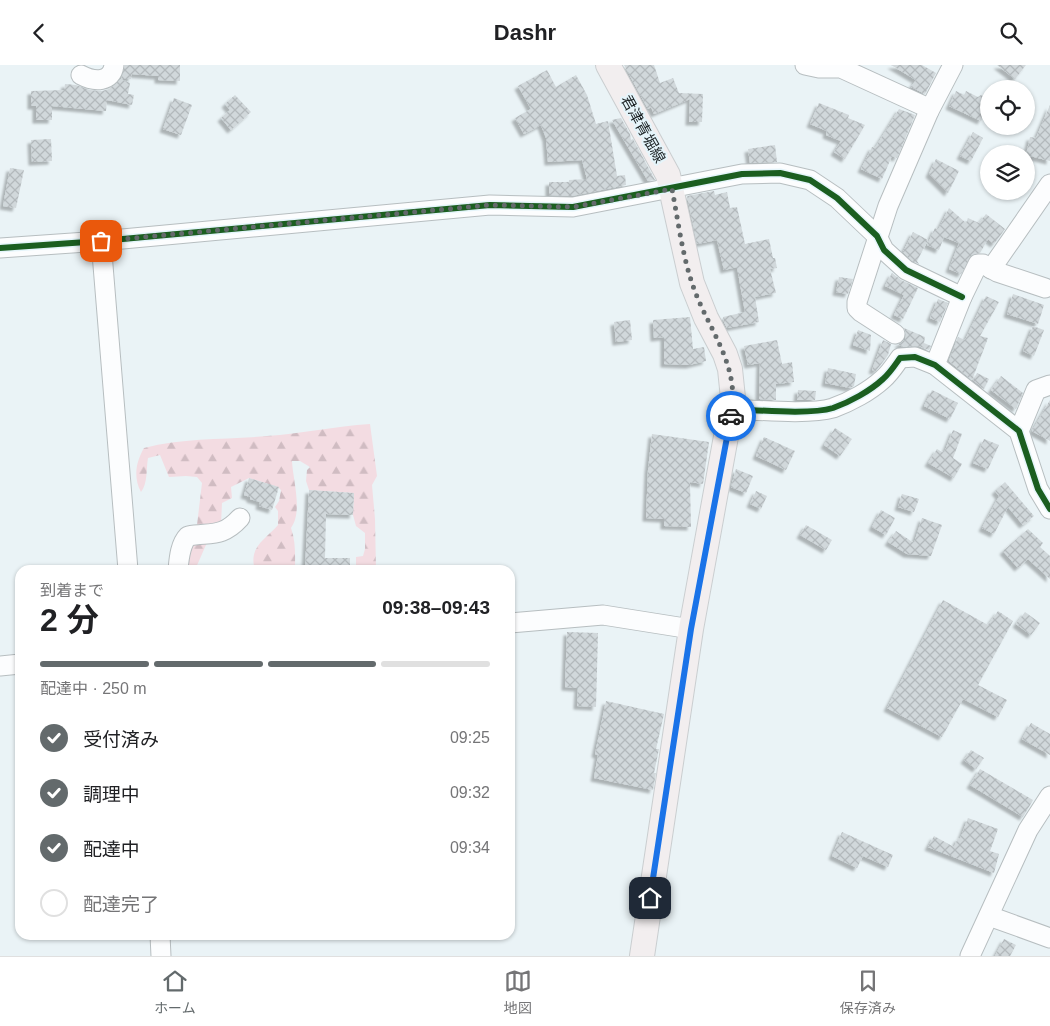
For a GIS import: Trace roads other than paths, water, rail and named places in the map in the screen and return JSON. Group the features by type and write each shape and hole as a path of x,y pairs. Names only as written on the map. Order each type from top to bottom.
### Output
{"main road":[{"name":"君津青堀線","path":"608,65 668,175 692,283 706,318 725,354 730,369 733,398 691,629 642,956"}],"street":[{"path":"81,75 88,79 103,79 110,76 114,65"},
{"path":"805,65 841,68 926,107 929,111"},
{"path":"895,334 860,313 857,302 888,206 946,68"},
{"path":"0,248 101,241 490,205 573,207 742,174 780,173 810,180 837,197 877,236 884,250 906,270 962,297"},
{"path":"991,269 1050,184"},
{"path":"101,241 128,565"},
{"path":"935,365 962,297 978,264 983,264 991,269 1045,288"},
{"path":"732,409 807,411 832,408 876,385 900,358 915,357 935,365 1019,431 1038,489 1050,509"},
{"path":"1019,431 1036,390 1050,385"},
{"path":"179,565 182,548 188,536 216,534 235,524 240,518"},
{"path":"515,623 603,615 691,629"},
{"path":"0,666 15,664"},
{"path":"970,956 1028,830 1050,796"},
{"path":"989,916 1050,938"},
{"path":"160,940 161,956"}]}
